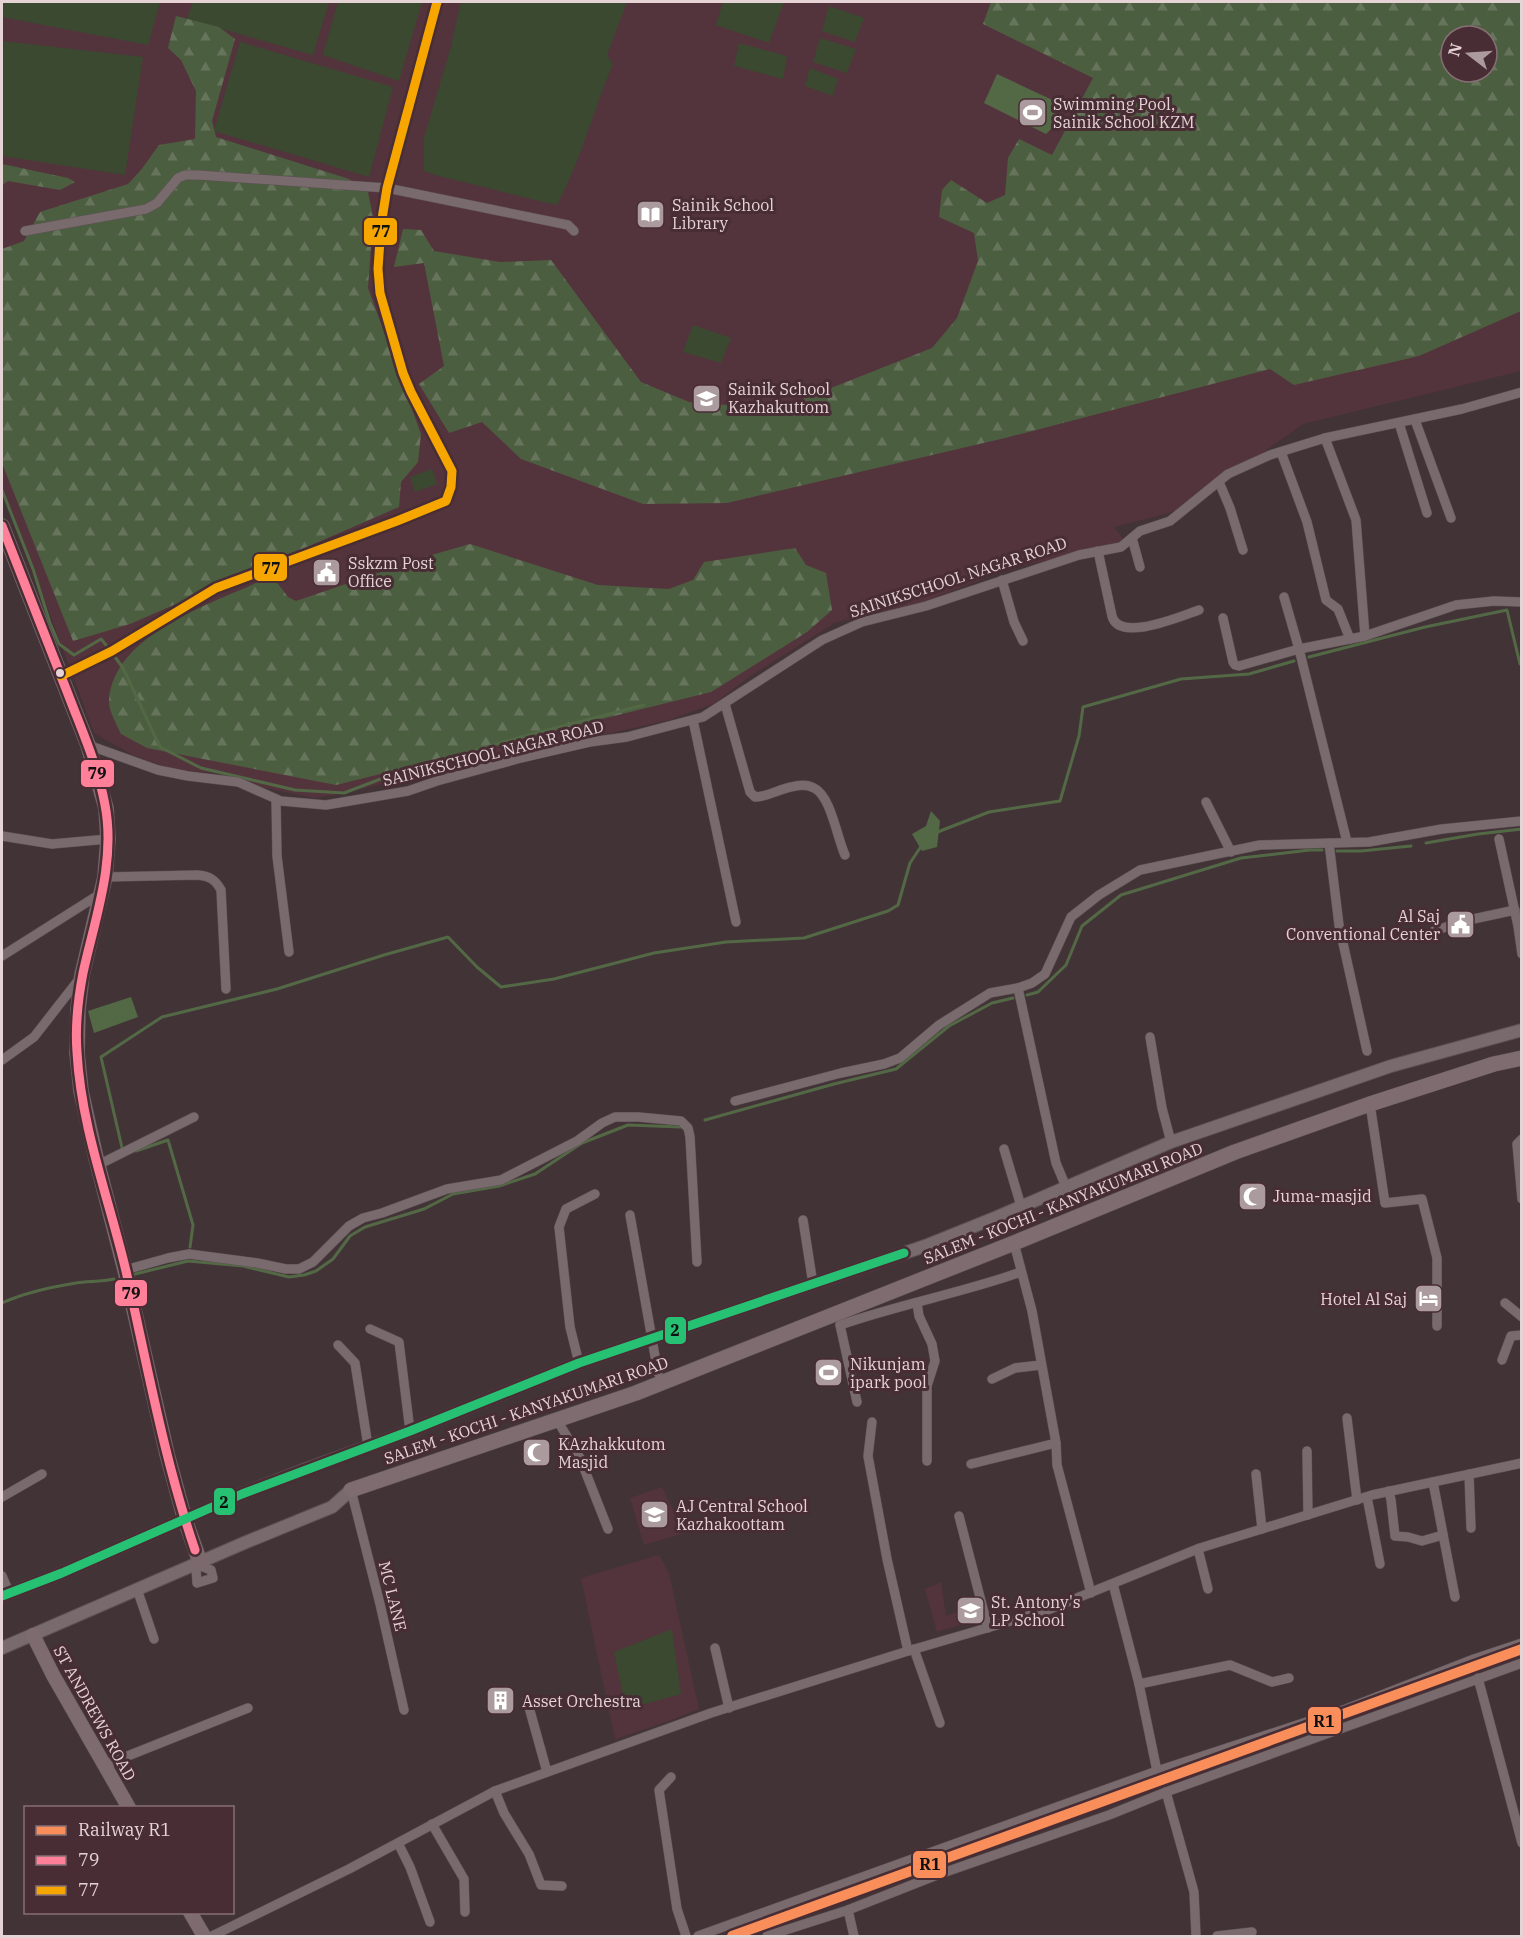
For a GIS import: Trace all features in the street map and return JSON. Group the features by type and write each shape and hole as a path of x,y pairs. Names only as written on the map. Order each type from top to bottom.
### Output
{"highway":[{"name":"SALEM - KOCHI - KANYAKUMARI ROAD","path":"351,1491 636,1393 1014,1243 1235,1152 1370,1104 1494,1064 1521,1058"}],"main road":[{"path":"2,526 88,744 106,808 108,839 104,885 82,975 78,1009 77,1053 81,1091 126,1270 167,1454 200,1564"},
{"name":"ST ANDREWS ROAD","path":"33,1635 53,1675 128,1806"},
{"path":"191,1914 204,1936"}],"street":[{"path":"61,676 112,651 216,588 446,501 451,488 452,471 403,373 381,293 378,269 381,225 387,188 437,2"},
{"path":"25,231 146,209 158,203 177,178 185,175 387,188 568,225 574,231"},
{"name":"SAINIKSCHOOL NAGAR ROAD","path":"88,744 158,770 238,782 276,800 326,805 408,791 521,758 590,742 627,737 703,717 822,640 862,622 926,606 1079,555 1122,547 1140,531 1170,521 1228,474 1281,452 1325,438 1462,409 1521,392"},
{"path":"1415,420 1451,518"},
{"path":"1399,423 1427,513"},
{"path":"1325,438 1356,520 1365,636"},
{"path":"1281,452 1307,522 1326,600 1338,609 1350,639"},
{"path":"1219,482 1243,550"},
{"path":"1132,538 1140,567"},
{"path":"1098,551 1113,622 1117,626 1123,628 1154,626 1199,610"},
{"path":"1002,580 1014,622 1023,641"},
{"path":"1284,597 1347,842"},
{"path":"1222,618 1235,665 1245,665 1299,649 1365,636 1456,605 1494,601 1521,602"},
{"path":"725,704 750,792 755,797 760,797 788,787 804,785 815,788 829,809 845,855"},
{"path":"693,720 735,921"},
{"path":"276,800 277,856 289,952"},
{"path":"1206,802 1231,852"},
{"path":"735,1101 900,1058 939,1025 990,993 1032,983 1044,974 1071,917 1140,870 1260,845 1369,842 1442,829 1521,821"},
{"path":"2,836 52,844 108,839"},
{"path":"1499,839 1515,910 1521,954"},
{"path":"1329,843 1339,925 1367,1051"},
{"path":"2,956 104,885 197,875 208,876 216,881 221,890 226,989"},
{"path":"1434,931 1464,921 1515,910"},
{"path":"2,1060 34,1037 82,975"},
{"path":"1018,988 1056,1163 1066,1187"},
{"path":"2,1576 5,1594 62,1573 242,1494 410,1431 579,1363 925,1246 1171,1142 1391,1065 1521,1030"},
{"path":"1150,1037 1162,1108 1171,1142"},
{"path":"1370,1104 1385,1203 1422,1199 1437,1258 1437,1326"},
{"path":"98,1165 194,1117"},
{"path":"126,1270 168,1257 189,1254 299,1269 313,1262 349,1226 363,1218 447,1189 501,1180 577,1141 602,1123 615,1117 681,1121 688,1128 697,1262"},
{"path":"1521,1139 1517,1144 1521,1199"},
{"path":"1004,1149 1021,1206"},
{"path":"579,1363 570,1326 559,1227 566,1209 595,1194"},
{"path":"630,1215 658,1373"},
{"path":"803,1220 813,1284"},
{"path":"1014,1243 1032,1311 1056,1443 1057,1465 1091,1593"},
{"path":"857,1402 840,1324 985,1285 1021,1272"},
{"path":"917,1303 919,1316 932,1344 935,1361 927,1386 927,1461"},
{"path":"1505,1303 1521,1317"},
{"path":"370,1329 399,1342 410,1431"},
{"path":"1502,1360 1511,1336 1521,1335"},
{"path":"338,1346 355,1363 368,1446"},
{"path":"992,1379 1014,1368 1041,1365"},
{"path":"1347,1418 1362,1498 1380,1564"},
{"path":"557,1420 580,1458 608,1528"},
{"path":"872,1422 867,1456 888,1559 911,1650 940,1723"},
{"path":"971,1464 1056,1443"},
{"path":"1306,1451 1308,1515"},
{"path":"212,1936 349,1869 495,1791 547,1772 729,1708 911,1650 1045,1611 1198,1549 1362,1498 1521,1463"},
{"path":"2,1497 42,1474"},
{"path":"1256,1474 1262,1529"},
{"path":"1469,1474 1472,1528"},
{"path":"1433,1482 1455,1597"},
{"path":"2,1648 332,1507 351,1491"},
{"name":"MC LANE","path":"351,1491 404,1710"},
{"path":"1389,1491 1395,1536 1422,1541 1443,1535"},
{"path":"959,1516 988,1628"},
{"path":"1198,1549 1208,1589"},
{"path":"1113,1584 1139,1684 1157,1771"},
{"path":"137,1589 154,1639"},
{"path":"698,1936 1157,1771 1346,1709 1521,1643"},
{"path":"715,1648 729,1708"},
{"path":"767,1936 848,1910 948,1871 1109,1815 1166,1792 1521,1663"},
{"path":"1139,1684 1230,1665 1272,1682 1289,1678"},
{"path":"1478,1678 1521,1843"},
{"path":"527,1700 547,1772"},
{"path":"105,1765 248,1708"},
{"path":"671,1778 659,1790 677,1909 686,1936"},
{"path":"495,1791 504,1813 529,1854 541,1885 562,1886"},
{"path":"1166,1792 1194,1892 1196,1936"},
{"path":"432,1824 464,1879 465,1912"},
{"path":"398,1843 410,1867 430,1922"},
{"path":"848,1910 854,1936"},
{"path":"1217,1936 1252,1932"}],"shaded area":[{"name":"Sainik School Kazhakuttom","path":"2,2 1521,2 1521,371 1303,424 1184,509 1114,527 1126,543 1008,569 923,602 836,622 752,675 713,704 669,720 314,798 261,787 242,776 172,769 133,755 94,733 2,485"},
{"path":"2,2 160,2 148,45 2,17"},
{"path":"193,2 329,2 313,55 187,19"},
{"path":"338,2 422,2 399,81 323,55"},
{"path":"461,2 627,2 607,55 613,64 573,171 557,205 424,171 424,138 450,50"},
{"path":"723,2 784,2 769,43 716,25"},
{"path":"829,6 864,18 855,42 822,31"},
{"path":"820,38 856,49 847,73 813,62"},
{"path":"2,41 143,57 125,175 2,156"},
{"path":"240,42 393,87 369,177 214,131"},
{"path":"739,43 787,56 783,79 734,66"},
{"path":"810,68 838,79 833,96 805,86"},
{"name":"Swimming Pool, Sainik School KZM","path":"997,74 1061,104 1057,123 1046,134 984,103"},
{"path":"693,325 731,338 721,363 683,352"},
{"path":"432,469 437,484 415,492 410,477"},
{"path":"931,811 940,821 937,847 922,851 912,834 926,826"},
{"path":"131,997 138,1017 94,1033 88,1011"},
{"name":"AJ Central School Kazhakoottam","path":"662,1487 684,1533 644,1545 630,1498"},
{"path":"659,1555 669,1573 699,1709 615,1739 581,1578"},
{"name":"St. Antony's LP School","path":"941,1582 946,1616 976,1605 982,1618 937,1632 925,1589"},
{"path":"672,1629 681,1694 626,1709 614,1652"}],"green space":[{"path":"991,2 1521,2 1521,311 1419,356 1294,385 1270,369 1005,438 727,503 643,504 521,459 482,422 449,433 419,384 444,366 424,263 394,267 403,229 421,230 434,251 500,262 551,260 641,382 689,402 778,409 932,348 957,318 978,261 974,233 939,217 942,190 951,180 987,203 1005,195 1008,158 1019,139 1052,155 1093,78 983,24"},
{"path":"176,16 219,27 235,39 212,121 216,137 349,179 368,192 373,217 368,288 421,434 418,462 401,482 399,507 130,624 73,641 2,463 2,249 24,241 40,212 128,184 159,145 195,139 196,91 181,60 168,48"},
{"path":"2,164 68,178 75,182 60,190 8,181 2,185"},
{"path":"470,544 598,585 669,589 693,580 704,562 795,548 806,565 826,573 832,610 807,632 711,692 336,785 147,748 121,734 109,704 115,677 127,657 145,640 190,612 258,582 275,580 288,597 296,601"}],"waterway":[{"path":"2,490 59,644 74,655 101,639 106,645"},
{"path":"1309,657 1425,627 1507,610 1520,664 1522,663"},
{"path":"115,657 123,668 160,747 201,768 295,790 344,793 391,775 521,737 644,705"},
{"path":"935,833 989,812 1060,801 1079,736 1083,707 1181,679 1249,674 1294,661"},
{"path":"1426,843 1522,829"},
{"path":"123,1152 101,1057 162,1017 277,989 448,937 477,967 501,987 554,979 654,953 726,942 804,938 888,911 898,905 910,863 922,845"},
{"path":"1337,851 1411,846"},
{"path":"1027,995 1038,992 1066,965 1082,926 1121,895 1241,858 1322,850"},
{"path":"705,1120 896,1069 949,1026 992,1003 1013,998"},
{"path":"131,1275 188,1261 243,1266 289,1277 304,1275 316,1271 333,1259 350,1236 365,1227 424,1209 453,1194 499,1186 535,1174 582,1143 628,1125 681,1127"},
{"path":"136,1151 168,1140 193,1225 190,1247"},
{"path":"2,1303 47,1288 114,1279"}],"rail line":[{"name":"R1","path":"732,1936 1522,1649"}],"transit line":[{"name":"77","path":"61,676 112,651 216,588 446,501 451,487 452,471 403,373 380,293 378,269 381,225 387,188 437,2"},
{"name":"79","path":"2,526 89,749 105,805 108,826 106,869 83,973 77,1012 76,1042 80,1080 90,1135 126,1271 165,1446 195,1550"},
{"name":"2","path":"2,1596 62,1573 242,1494 410,1431 579,1363 904,1253"}],"place":[{"name":"Swimming Pool, Sainik School KZM","path":"1032,113"},
{"name":"Sainik School Library","path":"651,214"},
{"name":"Sainik School Kazhakuttom","path":"707,398"},
{"name":"Sskzm Post Office","path":"327,572"},
{"name":"Al Saj Conventional Center","path":"1461,925"},
{"name":"Juma-masjid","path":"1252,1196"},
{"name":"Hotel Al Saj","path":"1428,1299"},
{"name":"Nikunjam ipark pool","path":"829,1373"},
{"name":"KAzhakkutom Masjid","path":"537,1453"},
{"name":"AJ Central School Kazhakoottam","path":"655,1515"},
{"name":"St. Antony's LP School","path":"970,1611"},
{"name":"Asset Orchestra","path":"501,1701"}]}
